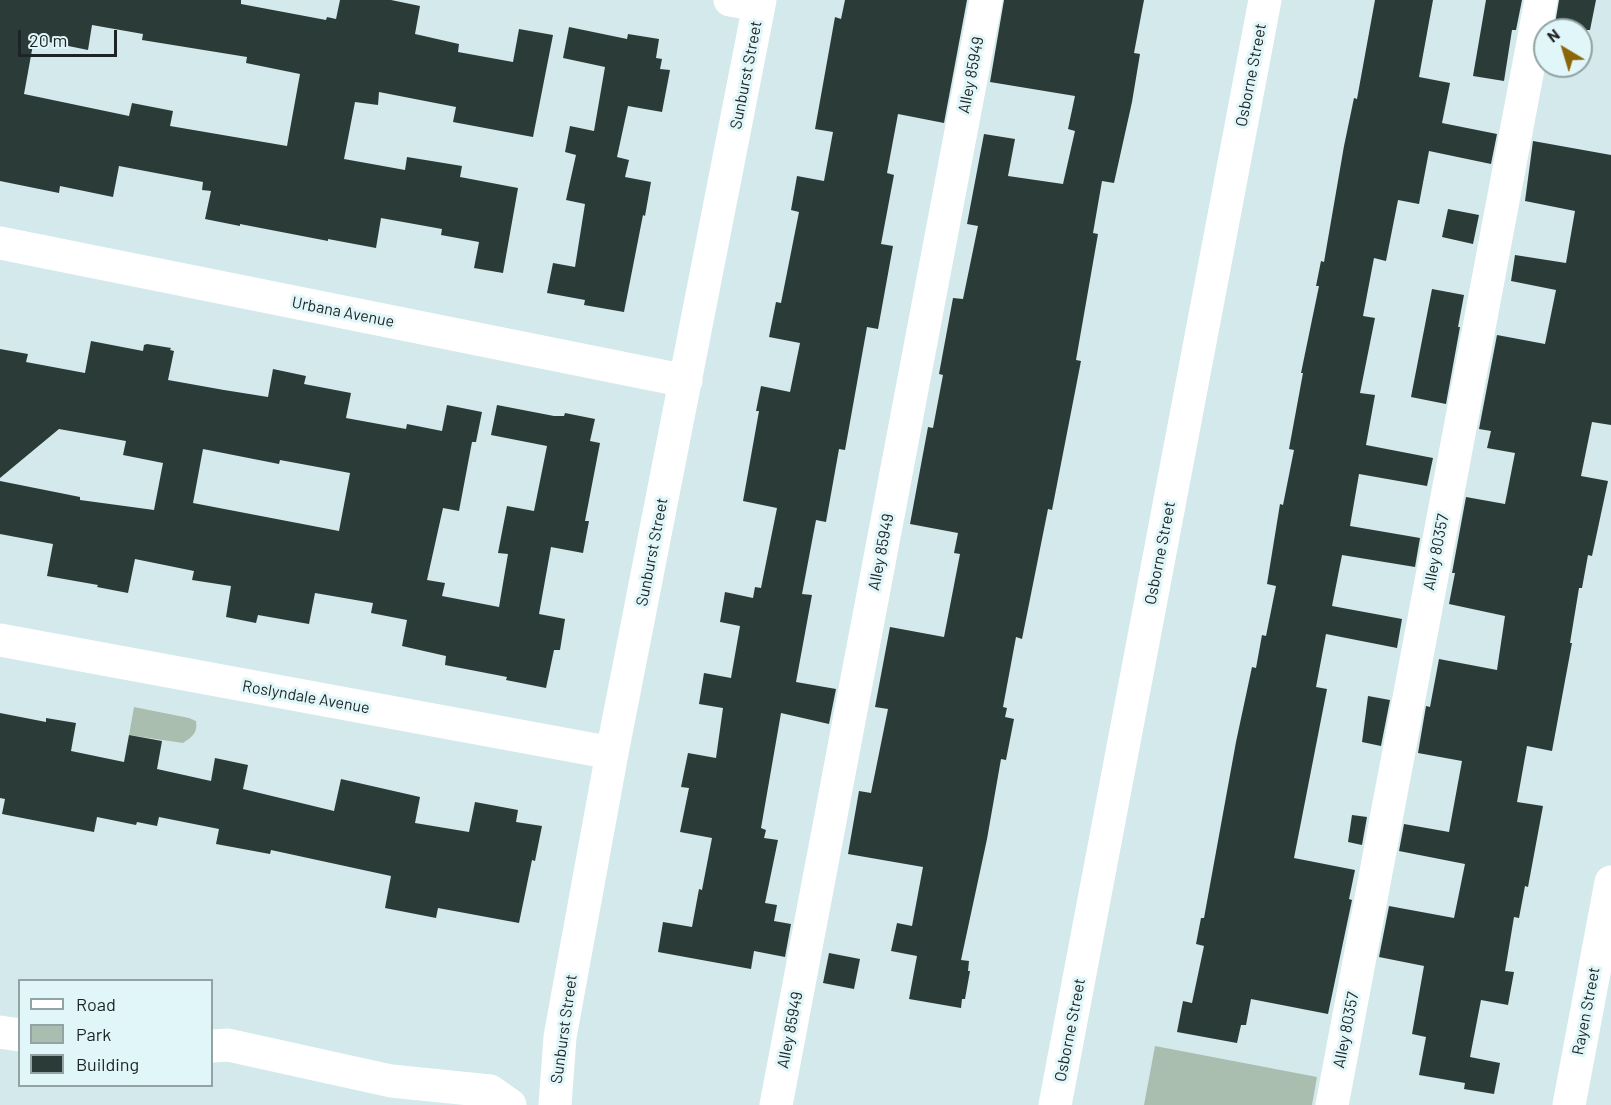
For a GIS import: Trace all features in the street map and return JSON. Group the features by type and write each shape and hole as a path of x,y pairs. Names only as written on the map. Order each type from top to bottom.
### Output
{"street":[{"name":"Alley 85949","path":"776,1105 986,0"},
{"name":"Osborne Street","path":"1055,1105 1265,0"},
{"name":"Alley 80357","path":"1332,1105 1541,0"},
{"name":"Sunburst Street","path":"555,1105 560,1037 612,753 686,381 750,2"},
{"name":"Urbana Avenue","path":"0,243 686,381"},
{"name":"Roslyndale Avenue","path":"0,640 612,753"},
{"name":"Rayen Street","path":"1569,1105 1609,900"},
{"path":"0,1032 18,1035"},
{"path":"213,1046 228,1045 391,1080 490,1091 510,1105"}],"green space":[{"path":"134,707 189,718 196,721 195,732 183,743 129,735"},
{"path":"1155,1046 1317,1077 1312,1105 1144,1105"}],"building":[{"path":"0,0 241,0 241,4 326,20 327,17 336,19 340,0 391,0 420,6 415,34 459,44 458,52 513,62 519,29 553,35 533,137 453,122 456,107 379,92 378,105 355,102 344,159 405,170 407,157 462,166 460,177 518,188 503,273 474,268 479,242 441,235 442,229 381,218 376,248 205,219 211,191 202,190 203,182 119,166 113,197 60,186 59,193 0,181","holes":["92,25 143,34 142,40 247,57 246,63 300,74 287,146 170,126 173,111 132,103 129,116 24,94 34,39 88,50"]},
{"path":"845,0 967,0 944,123 898,114 887,173 894,175 881,244 893,246 878,329 867,327 845,450 839,449 826,522 816,520 802,594 812,595 796,682 836,689 829,724 781,713 761,828 766,830 764,838 778,840 765,903 777,905 774,921 791,924 785,957 754,951 751,969 658,952 663,922 692,927 699,889 702,890 712,838 680,832 689,788 681,787 688,753 716,758 723,708 699,704 704,673 731,678 740,626 720,622 725,592 753,598 755,587 761,588 777,508 743,501 759,411 756,411 761,386 790,392 800,343 769,337 776,302 781,303 799,212 791,210 797,176 824,181 833,132 815,129 835,17 841,19"},
{"path":"1004,0 1144,0 1134,53 1140,54 1114,183 1102,181 1093,233 1098,234 1076,360 1081,361 1052,510 1048,509 1022,639 1016,637 1003,707 1007,708 1005,717 1014,719 1006,760 1001,759 987,839 961,960 969,961 968,971 970,971 961,1008 909,999 917,956 891,951 897,923 912,926 923,867 848,854 859,791 871,793 888,709 875,707 890,627 944,637 960,554 954,553 958,533 910,524 928,427 933,428 943,375 939,374 953,298 963,299 978,226 967,224 984,134 1015,139 1008,176 1063,184 1075,131 1068,129 1075,96 990,82"},
{"path":"1375,0 1433,0 1419,77 1450,83 1442,123 1497,134 1491,164 1429,151 1419,204 1398,200 1386,261 1374,258 1363,316 1375,318 1360,393 1375,395 1366,445 1433,458 1427,486 1359,474 1350,526 1420,538 1415,567 1342,555 1332,606 1402,619 1397,648 1326,634 1316,687 1327,689 1294,858 1355,870 1349,899 1352,900 1328,1014 1251,999 1246,1025 1241,1025 1237,1043 1177,1032 1183,1001 1192,1003 1204,946 1196,944 1201,918 1204,918 1236,742 1252,667 1256,668 1262,635 1266,636 1276,586 1267,584 1280,504 1283,505 1294,450 1289,449 1303,373 1301,373 1319,286 1316,286 1321,261 1324,262 1344,146 1354,98 1357,99"},
{"path":"1486,0 1522,0 1516,30 1512,30 1504,81 1473,76"},
{"path":"1559,0 1596,0 1592,18 1556,18"},
{"path":"569,27 627,39 628,34 659,39 656,58 662,59 660,69 670,70 662,112 628,106 617,157 629,160 625,177 651,182 624,312 584,305 585,300 547,293 553,263 575,267 585,204 566,200 576,155 565,152 570,126 594,131 605,67 563,58"},
{"path":"1533,141 1611,155 1611,425 1592,422 1581,476 1608,481 1592,556 1588,555 1582,588 1579,588 1570,643 1572,643 1552,751 1527,746 1517,802 1543,806 1528,887 1525,886 1519,918 1514,917 1505,971 1514,972 1508,1005 1481,1000 1470,1057 1500,1063 1494,1094 1464,1089 1465,1083 1419,1075 1426,1037 1412,1034 1424,966 1379,957 1389,906 1454,918 1465,864 1399,851 1404,824 1449,832 1462,761 1418,753 1426,706 1430,707 1439,659 1497,670 1505,616 1449,604 1455,573 1452,573 1466,497 1505,504 1515,453 1487,448 1491,431 1479,429 1497,335 1545,344 1556,290 1511,281 1515,255 1566,263 1575,211 1525,201"},
{"path":"1448,209 1479,215 1473,244 1442,237"},
{"path":"1432,289 1464,295 1446,404 1411,397"},
{"path":"91,341 143,351 144,345 147,344 171,348 170,350 174,351 168,380 268,397 273,369 306,376 304,384 351,393 346,418 406,429 407,424 442,431 447,405 482,412 476,442 472,442 459,511 443,508 427,580 445,583 442,596 499,607 508,554 498,553 507,506 534,511 547,446 491,435 497,405 554,416 564,416 565,413 595,419 590,441 600,443 585,521 589,521 583,553 551,547 539,614 565,619 560,650 554,650 546,688 506,680 507,677 445,665 446,656 402,646 407,620 371,613 373,603 315,593 309,624 258,615 256,623 226,617 231,586 192,580 194,571 135,559 128,593 47,576 53,544 0,534 0,481 80,497 80,500 154,510 163,463 123,455 126,441 59,429 0,478 0,349 28,354 26,362 85,373","holes":["203,449 279,464 280,460 350,473 339,531 193,503"]},
{"path":"1368,696 1390,700 1381,746 1362,742"},
{"path":"0,713 46,722 46,718 76,723 71,751 124,762 129,735 162,741 157,769 211,781 215,758 248,765 243,789 334,811 341,779 420,797 415,823 469,832 475,802 518,810 516,822 542,826 535,861 532,860 519,923 438,908 436,918 385,908 391,876 271,850 270,854 216,844 219,829 159,817 157,826 137,822 136,825 97,817 94,832 2,814 5,799 0,798"},
{"path":"1352,815 1367,817 1362,845 1348,842"},
{"path":"829,953 860,959 854,989 823,983"}]}
